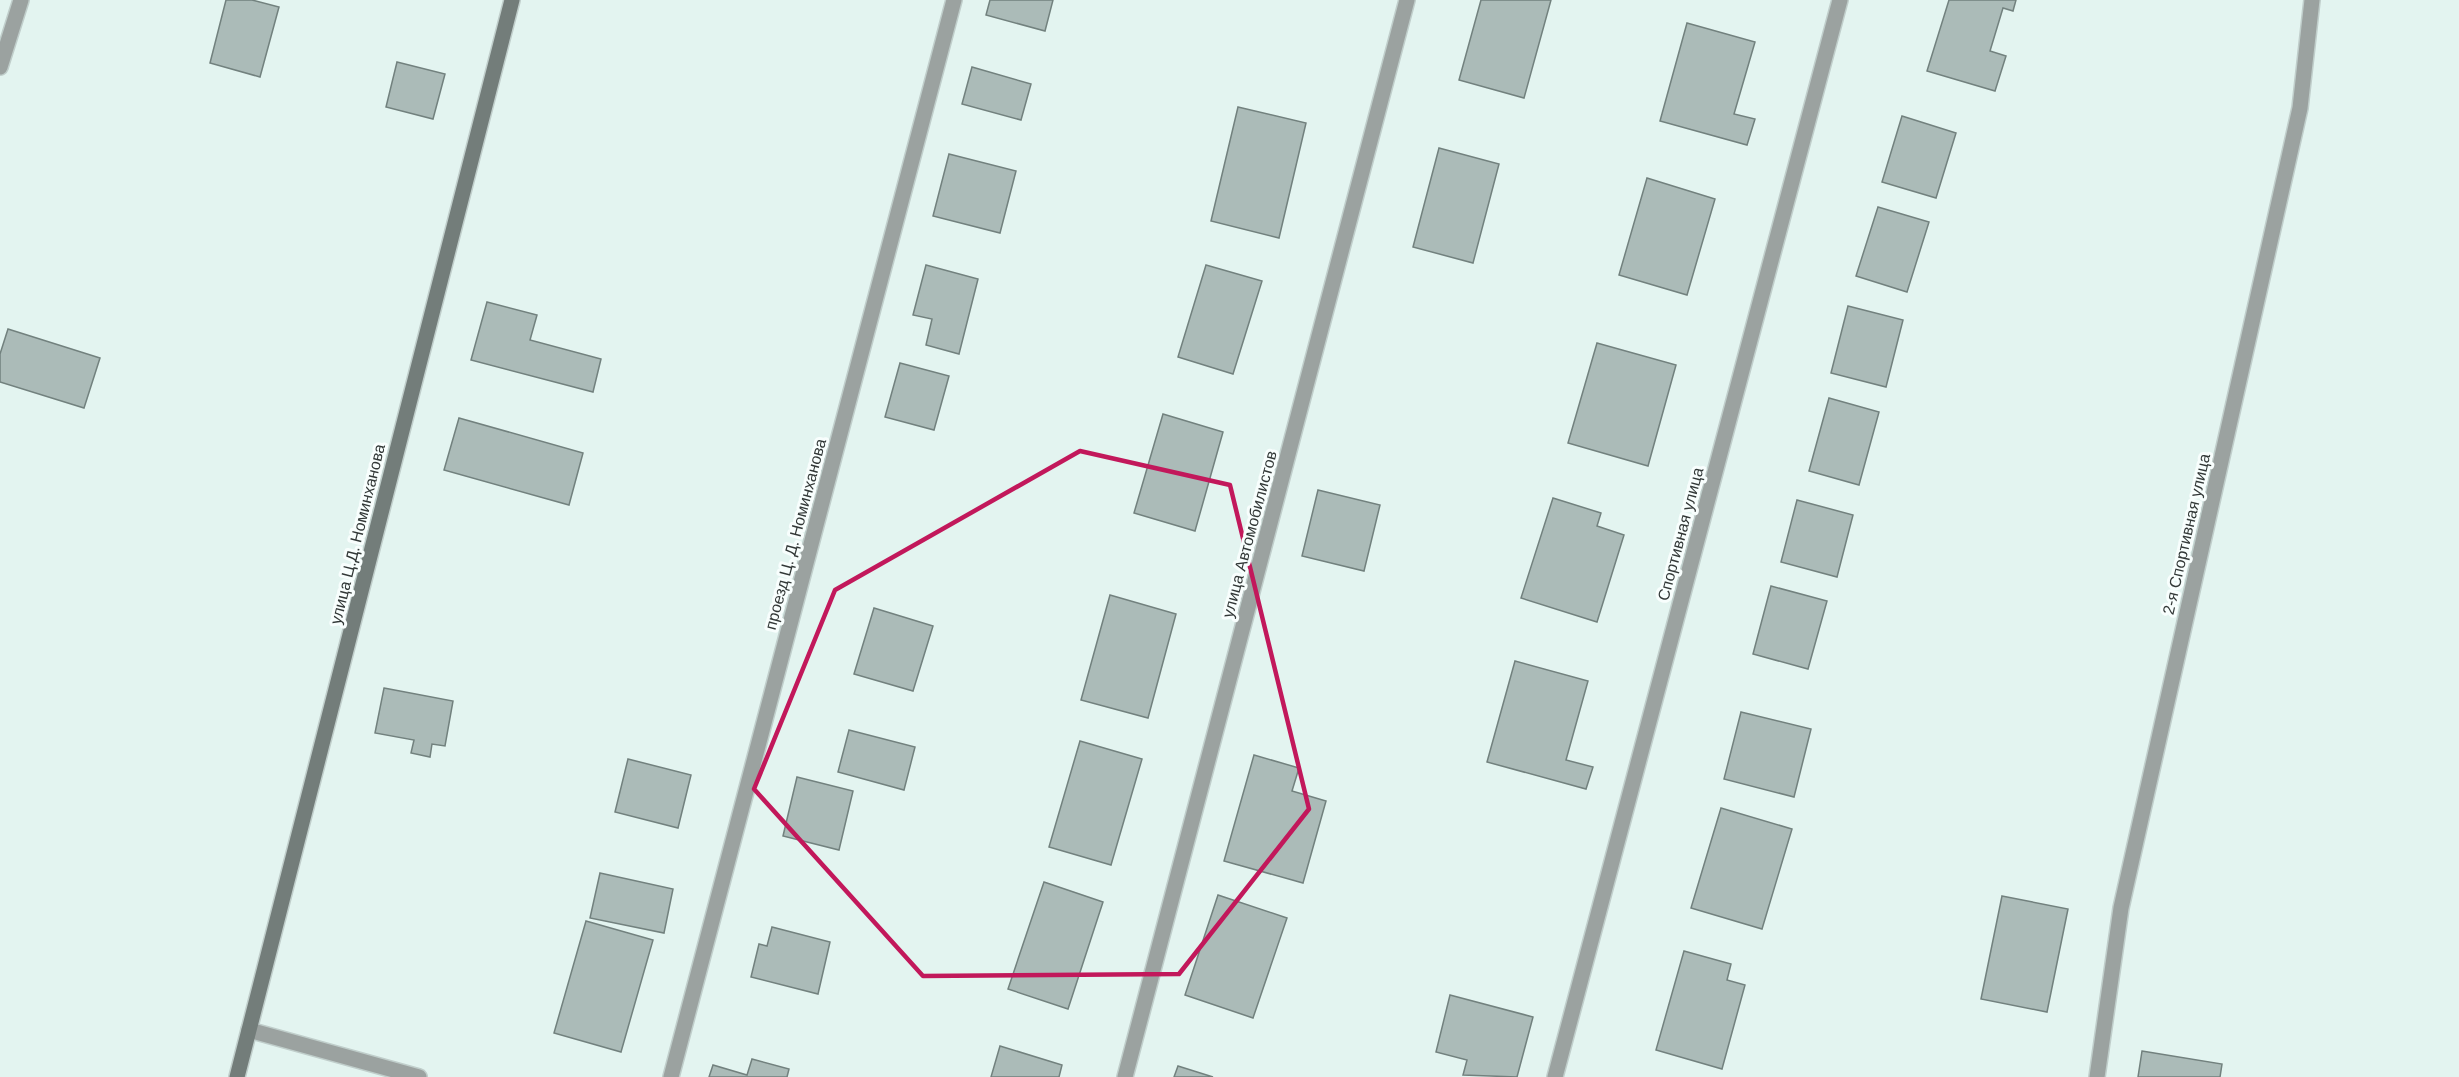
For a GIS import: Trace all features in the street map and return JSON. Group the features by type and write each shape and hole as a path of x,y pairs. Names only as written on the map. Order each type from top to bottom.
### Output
{"street":[{"path":"0,67 21,0"},
{"name":"улица Ц.Д. Номинханова","path":"237,1077 512,0"},
{"name":"проезд Ц. Д. Номинханова","path":"671,1077 954,0"},
{"name":"улица Автомобилистов","path":"1125,1077 1407,0"},
{"name":"Спортивная улица","path":"1555,1077 1840,0"},
{"name":"2-я Спортивная улица","path":"2097,1077 2121,908 2300,108 2312,0"},
{"path":"249,1030 419,1077"}],"highlighted area":[{"path":"1080,451 1230,485 1309,809 1179,974 923,976 754,789 835,590"}],"building":[{"path":"226,0 252,0 279,7 260,77 210,63"},
{"path":"990,0 1053,0 1045,31 986,15"},
{"path":"1481,0 1551,0 1524,98 1459,80"},
{"path":"1949,0 2016,0 2013,11 2003,8 1990,51 2006,56 1995,91 1927,71"},
{"path":"1687,23 1755,42 1734,114 1755,119 1747,145 1660,121"},
{"path":"397,62 445,74 433,119 386,107"},
{"path":"972,67 1031,84 1021,120 962,104"},
{"path":"1238,107 1306,123 1279,238 1211,221"},
{"path":"1902,116 1956,133 1936,198 1882,182"},
{"path":"1439,148 1499,164 1473,263 1413,247"},
{"path":"949,154 1016,171 1000,233 933,216"},
{"path":"1647,178 1715,199 1687,295 1619,275"},
{"path":"1878,207 1929,222 1907,292 1856,276"},
{"path":"926,265 978,279 959,354 926,345 932,319 913,315"},
{"path":"1206,265 1262,281 1233,374 1178,357"},
{"path":"487,302 537,315 530,340 601,359 593,392 471,360"},
{"path":"1848,306 1903,320 1886,387 1831,373"},
{"path":"8,329 100,358 84,408 0,382 0,354"},
{"path":"1597,343 1676,365 1648,466 1568,443"},
{"path":"900,363 949,376 934,430 885,417"},
{"path":"1829,398 1879,412 1859,485 1809,471"},
{"path":"1163,414 1223,432 1195,531 1134,513"},
{"path":"459,418 583,453 569,505 444,470"},
{"path":"1318,490 1380,505 1364,571 1302,556"},
{"path":"1553,498 1601,513 1597,526 1624,535 1597,622 1521,598"},
{"path":"1797,500 1853,515 1837,577 1781,562"},
{"path":"1771,586 1827,601 1808,669 1753,654"},
{"path":"1110,595 1176,614 1148,718 1081,700"},
{"path":"874,608 933,626 913,691 854,674"},
{"path":"1515,661 1588,681 1566,760 1593,767 1586,789 1487,762"},
{"path":"384,688 453,701 445,746 432,744 430,757 411,753 414,740 375,733"},
{"path":"1741,712 1811,729 1794,797 1724,779"},
{"path":"849,730 915,747 904,790 838,772"},
{"path":"1080,741 1142,759 1111,865 1049,847"},
{"path":"1254,755 1299,768 1292,791 1326,801 1303,883 1224,861"},
{"path":"628,759 691,775 678,828 615,812"},
{"path":"797,777 853,791 839,850 783,836"},
{"path":"1721,808 1792,829 1762,929 1691,908"},
{"path":"600,873 673,889 664,933 590,918"},
{"path":"1044,882 1103,902 1068,1009 1008,989"},
{"path":"1218,895 1287,918 1253,1018 1185,995"},
{"path":"2002,896 2068,909 2047,1012 1981,999"},
{"path":"586,921 653,940 621,1052 554,1033"},
{"path":"772,927 830,942 818,994 751,977 759,944 767,946"},
{"path":"1684,951 1731,964 1727,980 1745,985 1722,1069 1656,1050"},
{"path":"1450,995 1533,1017 1517,1077 1463,1075 1467,1060 1436,1052"},
{"path":"1000,1046 1062,1065 1059,1077 991,1077"},
{"path":"2142,1051 2222,1064 2220,1077 2138,1077"},
{"path":"752,1059 789,1069 787,1077 709,1077 713,1065 747,1075"},
{"path":"1178,1066 1213,1077 1174,1077"}]}
